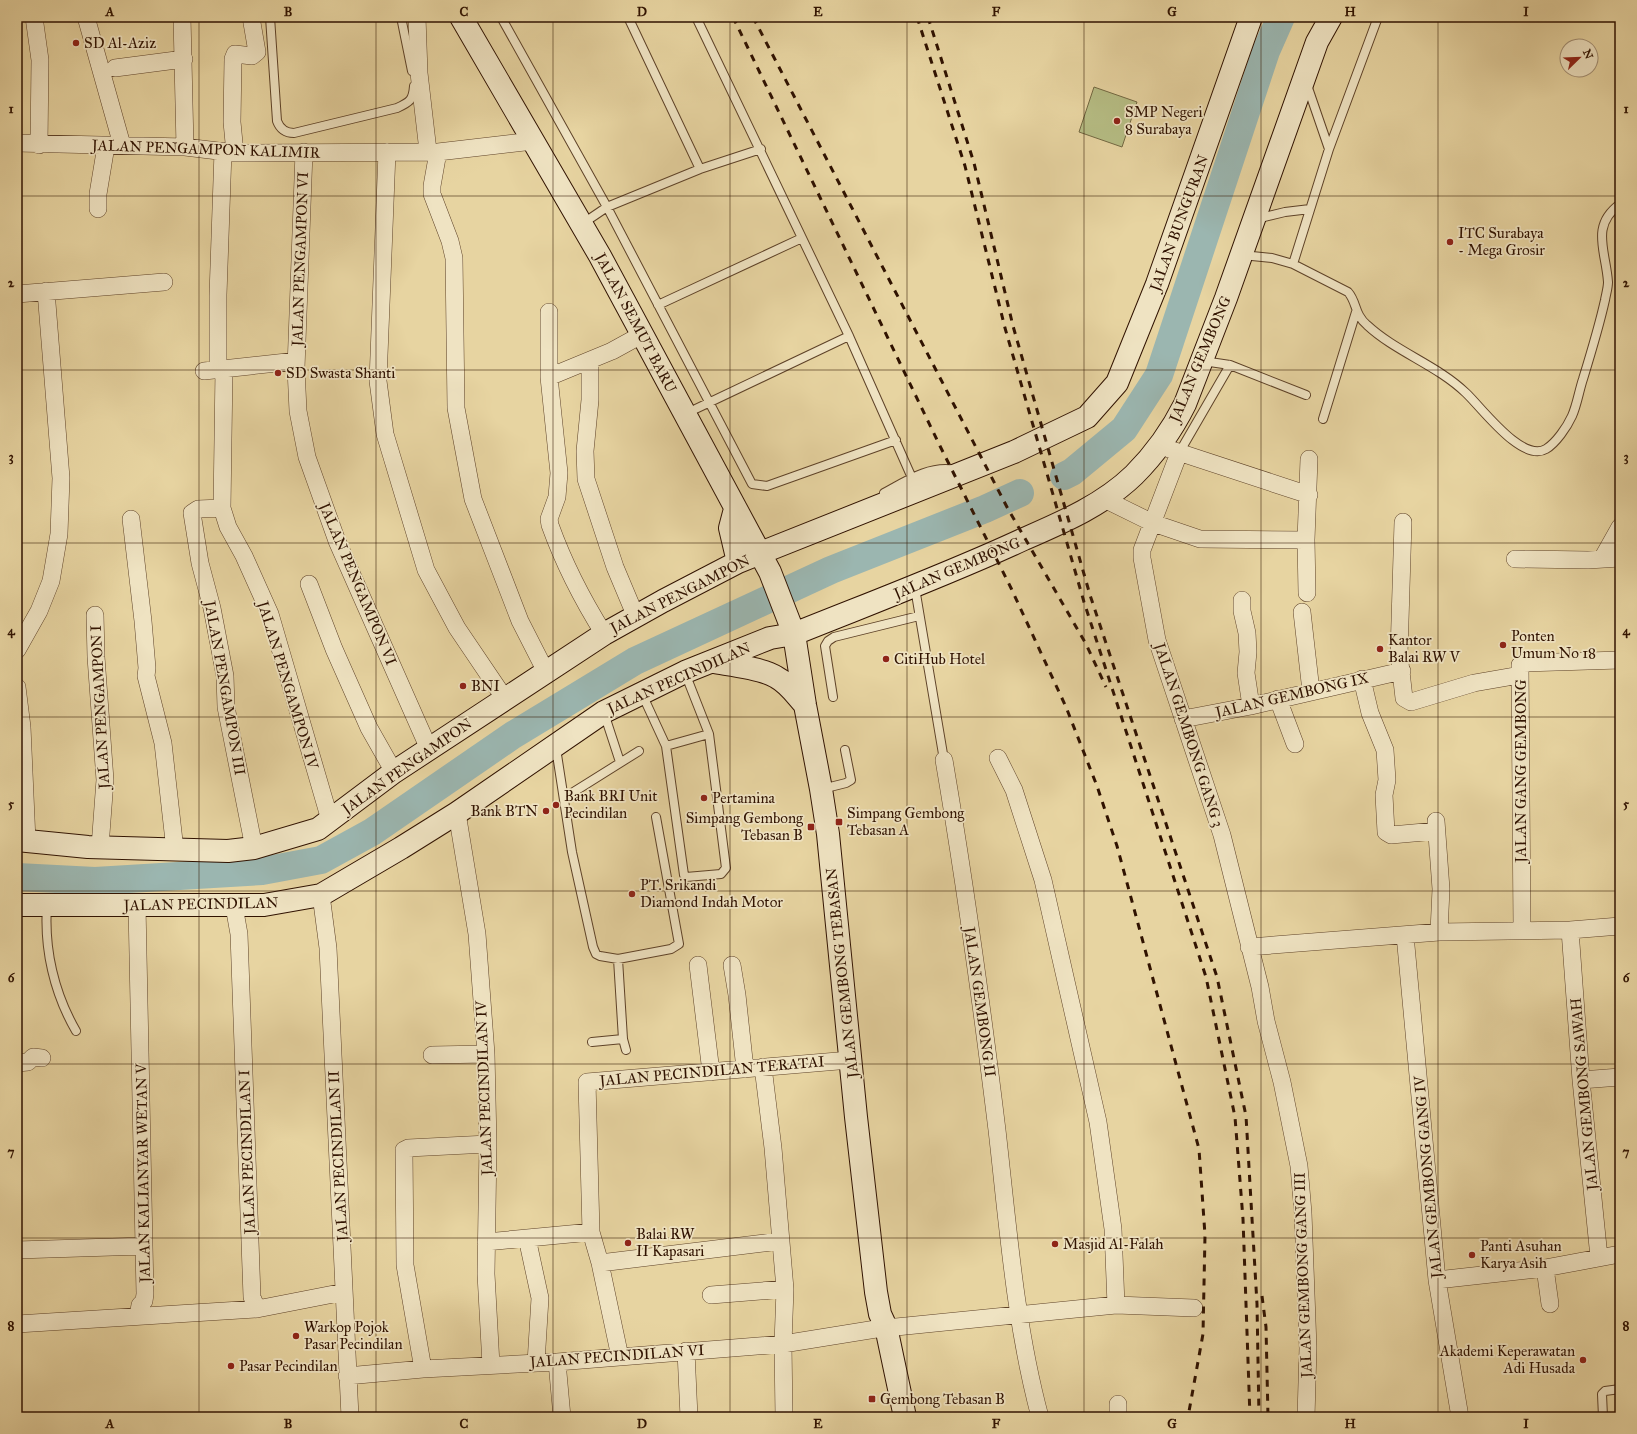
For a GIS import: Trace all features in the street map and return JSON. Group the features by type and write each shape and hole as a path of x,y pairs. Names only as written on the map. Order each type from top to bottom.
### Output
{"main road":[{"name":"JALAN SEMUT BARU","path":"461,17 582,224 643,334 764,563 784,606 794,634"},
{"name":"JALAN BUNGURAN","path":"965,472 1038,442 1087,418 1117,383 1158,284 1251,17"},
{"name":"JALAN GEMBONG","path":"794,634 917,586 1069,519 1104,498 1169,449 1177,420 1202,361 1317,42 1331,17"},
{"path":"764,563 863,512 965,472"},
{"path":"735,509 730,528 738,562"},
{"name":"JALAN PENGAMPON","path":"22,841 100,847 228,851 254,848 318,829 394,772 604,634 738,562 764,563"},
{"name":"JALAN PECINDILAN","path":"17,905 234,906 264,905 321,895 457,813 604,712 685,672 770,638 794,634"},
{"name":"JALAN GEMBONG TEBASAN","path":"794,634 804,705 821,789 828,834 850,1060 891,1417"},
{"path":"713,662 767,673 777,677 788,686 804,705"},
{"name":"JALAN GEMBONG TEBASAN","path":"881,1323 906,1417"}],"street":[{"path":"34,17 40,60 39,145"},
{"path":"86,17 114,145 98,194 98,209"},
{"path":"182,17 185,147"},
{"name":"JALAN PENGAMPON IV","path":"251,17 258,50 252,56 237,54 233,57 232,122 218,295 215,370 222,508 228,527 244,556 270,614 330,820"},
{"path":"417,17 419,81 433,152 432,194 450,241 454,258 456,408 468,477 480,521 520,621 546,672"},
{"path":"115,68 184,59"},
{"path":"433,152 533,141"},
{"name":"JALAN PENGAMPON KALIMIR","path":"17,143 39,145 185,147 229,152 433,152"},
{"name":"JALAN PENGAMPON VI","path":"304,152 296,361 298,411 307,457 337,541 430,749"},
{"path":"387,152 378,381 385,434 426,570 458,628 505,699"},
{"path":"17,294 164,282"},
{"path":"17,650 27,636 39,612 51,581 59,534 61,478 46,291"},
{"path":"549,312 549,377 559,473 557,497 550,518 550,525 571,577 604,634"},
{"path":"549,377 612,351 643,334"},
{"path":"215,370 296,361"},
{"path":"590,361 590,400 585,451 586,479 615,567 636,616"},
{"path":"1169,449 1309,495"},
{"name":"JALAN GEMBONG GANG 3","path":"1169,449 1153,523 1142,550 1142,558 1157,640 1220,828 1249,947"},
{"path":"1307,593 1306,540 1309,495 1309,459"},
{"path":"1104,498 1153,523 1200,539 1306,540"},
{"name":"JALAN PENGAMPON III","path":"222,508 194,510 192,513 200,563 218,638 225,676 226,707 254,848"},
{"path":"131,518 143,621 147,668 146,676 163,743 175,850"},
{"path":"1403,522 1399,654 1402,671 1403,695 1406,700 1411,702 1474,683 1520,675"},
{"path":"1602,559 1620,527"},
{"path":"1515,559 1620,558"},
{"path":"309,584 334,649 369,728 394,772"},
{"path":"1242,600 1242,611 1247,633 1246,673 1252,706"},
{"path":"1302,612 1311,691"},
{"name":"JALAN PENGAMPON I","path":"95,615 96,657 105,780 100,847"},
{"name":"JALAN GANG GEMBONG","path":"1522,929 1520,665 1523,663 1620,660"},
{"name":"JALAN GEMBONG IX","path":"1183,719 1252,706 1362,679 1402,671"},
{"path":"1362,679 1370,713 1385,750 1387,780 1384,795 1386,832 1391,835 1436,826 1441,890 1439,932"},
{"path":"17,687 22,727 22,841"},
{"path":"1278,699 1295,744"},
{"path":"998,758 1014,790 1043,880 1098,1122 1113,1229 1116,1306"},
{"name":"JALAN GEMBONG II","path":"944,760 957,833 990,1069 1019,1315 1031,1384 1040,1417"},
{"name":"JALAN PECINDILAN IV","path":"457,813 477,934 486,1054 488,1144 486,1274 491,1365"},
{"name":"JALAN PECINDILAN II","path":"321,895 328,948 350,1417"},
{"name":"JALAN KALIANYAR WETAN V","path":"137,906 145,1294 144,1301 140,1305 138,1316"},
{"name":"JALAN PECINDILAN I","path":"234,906 239,934 252,1297 257,1309"},
{"path":"1249,947 1439,932 1522,929 1570,930 1620,926"},
{"name":"JALAN GEMBONG SAWAH","path":"1570,930 1581,1080 1600,1257"},
{"name":"JALAN GEMBONG GANG IV","path":"1405,935 1437,1280 1460,1417"},
{"name":"JALAN GEMBONG GANG III","path":"1249,947 1282,1082 1299,1166 1303,1213 1308,1348 1306,1417"},
{"path":"698,965 711,1072"},
{"path":"732,965 737,995 745,1069"},
{"path":"432,1055 486,1054"},
{"path":"17,1063 28,1062 33,1057 42,1058"},
{"name":"JALAN PECINDILAN TERATAI","path":"620,1357 600,1263 591,1232 587,1082 850,1060"},
{"path":"763,1067 773,1148 785,1289 783,1344 784,1417"},
{"path":"1581,1080 1620,1076"},
{"path":"423,1369 405,1265 404,1150 408,1148 488,1144"},
{"path":"486,1242 591,1232"},
{"path":"527,1238 540,1298 536,1363"},
{"path":"600,1263 780,1241"},
{"path":"17,1250 144,1246"},
{"path":"1437,1280 1545,1268 1620,1254"},
{"path":"1545,1268 1550,1304"},
{"path":"710,1296 785,1289"},
{"path":"17,1324 257,1309 344,1292"},
{"name":"JALAN PECINDILAN VI","path":"347,1376 423,1369 557,1362 783,1344 881,1323 1019,1315 1116,1306 1194,1308"},
{"path":"686,1351 689,1417"},
{"path":"557,1362 562,1417"}],"lane":[{"path":"270,17 277,121 280,128 294,134 398,108 411,100 414,96 415,83 401,17"},
{"path":"501,17 607,207 752,484 756,486 767,486 896,440"},
{"path":"628,17 700,169"},
{"path":"696,17 761,148 849,336 912,478"},
{"path":"1293,264 1330,149 1378,17"},
{"path":"1304,78 1330,149"},
{"path":"582,224 607,207 700,169 761,148"},
{"path":"1241,254 1272,258 1293,264 1348,292 1354,302 1356,312 1363,321 1381,337 1417,358 1465,392 1508,437 1526,449 1538,452 1546,449 1554,443 1572,417 1606,300 1608,283 1601,241 1602,229 1606,219 1614,208 1620,204"},
{"path":"1253,220 1285,212 1310,209"},
{"path":"658,305 802,238"},
{"path":"1323,419 1356,312"},
{"path":"685,414 849,336"},
{"path":"1202,361 1230,365 1306,395"},
{"path":"1169,449 1230,365"},
{"path":"863,512 880,495 912,478 938,468 965,472"},
{"path":"917,586 948,582 983,567 1001,550"},
{"name":"JALAN GEMBONG II","path":"917,586 919,616 944,760"},
{"path":"833,697 825,646 828,641 834,637 919,616"},
{"path":"642,693 666,746 684,875 686,877 721,874 726,868 709,734 685,672"},
{"path":"604,712 620,762"},
{"path":"666,746 709,734"},
{"path":"555,745 572,852 595,952 602,958 618,959 671,950 679,944 656,817"},
{"path":"821,789 846,783 851,780 845,750"},
{"path":"564,798 639,751"},
{"path":"47,905 45,924 49,963 65,1013 76,1031"},
{"path":"618,959 623,1039 626,1050"},
{"path":"592,1042 623,1039"},
{"path":"1603,1417 1602,1394 1605,1391 1620,1389"}],"green space":[{"path":"1094,87 1137,102 1122,147 1079,132"}],"waterway":[{"path":"1064,476 1072,472 1124,429 1159,375 1266,51 1281,17"},
{"path":"17,877 95,881 262,871 321,860 372,832 513,735 635,661 831,570 985,509 1020,493"}],"railway":[{"path":"733,17 940,446 1011,588 1066,707 1097,786 1117,846 1199,1149 1205,1235 1203,1334 1188,1417"},
{"path":"753,17 1008,509 1086,644 1106,687"},
{"path":"917,17 965,166 1005,328 1084,602 1206,977 1235,1117 1243,1219 1250,1417"},
{"path":"928,17 974,163 1013,326 1090,595 1217,977 1246,1116 1257,1304 1259,1417"},
{"path":"1262,1296 1266,1327 1268,1417"}],"place":[{"name":"SD Al-Aziz","path":"76,43"},
{"name":"SMP Negeri 8 Surabaya","path":"1117,121"},
{"name":"ITC Surabaya - Mega Grosir","path":"1450,242"},
{"name":"SD Swasta Shanti","path":"278,373"},
{"name":"Ponten Umum No 18","path":"1503,645"},
{"name":"Kantor Balai RW V","path":"1380,649"},
{"name":"CitiHub Hotel","path":"886,659"},
{"name":"BNI","path":"463,686"},
{"name":"Pertamina","path":"704,798"},
{"name":"Bank BRI Unit Pecindilan","path":"556,805"},
{"name":"Bank BTN","path":"546,811"},
{"name":"Simpang Gembong Tebasan A","path":"839,822"},
{"name":"Simpang Gembong Tebasan B","path":"811,827"},
{"name":"PT. Srikandi Diamond Indah Motor","path":"632,894"},
{"name":"Balai RW II Kapasari","path":"628,1243"},
{"name":"Masjid Al-Falah","path":"1055,1244"},
{"name":"Panti Asuhan Karya Asih","path":"1472,1255"},
{"name":"Warkop Pojok Pasar Pecindilan","path":"296,1336"},
{"name":"Akademi Keperawatan Adi Husada","path":"1583,1360"},
{"name":"Pasar Pecindilan","path":"231,1366"},
{"name":"Gembong Tebasan B","path":"872,1399"}]}
